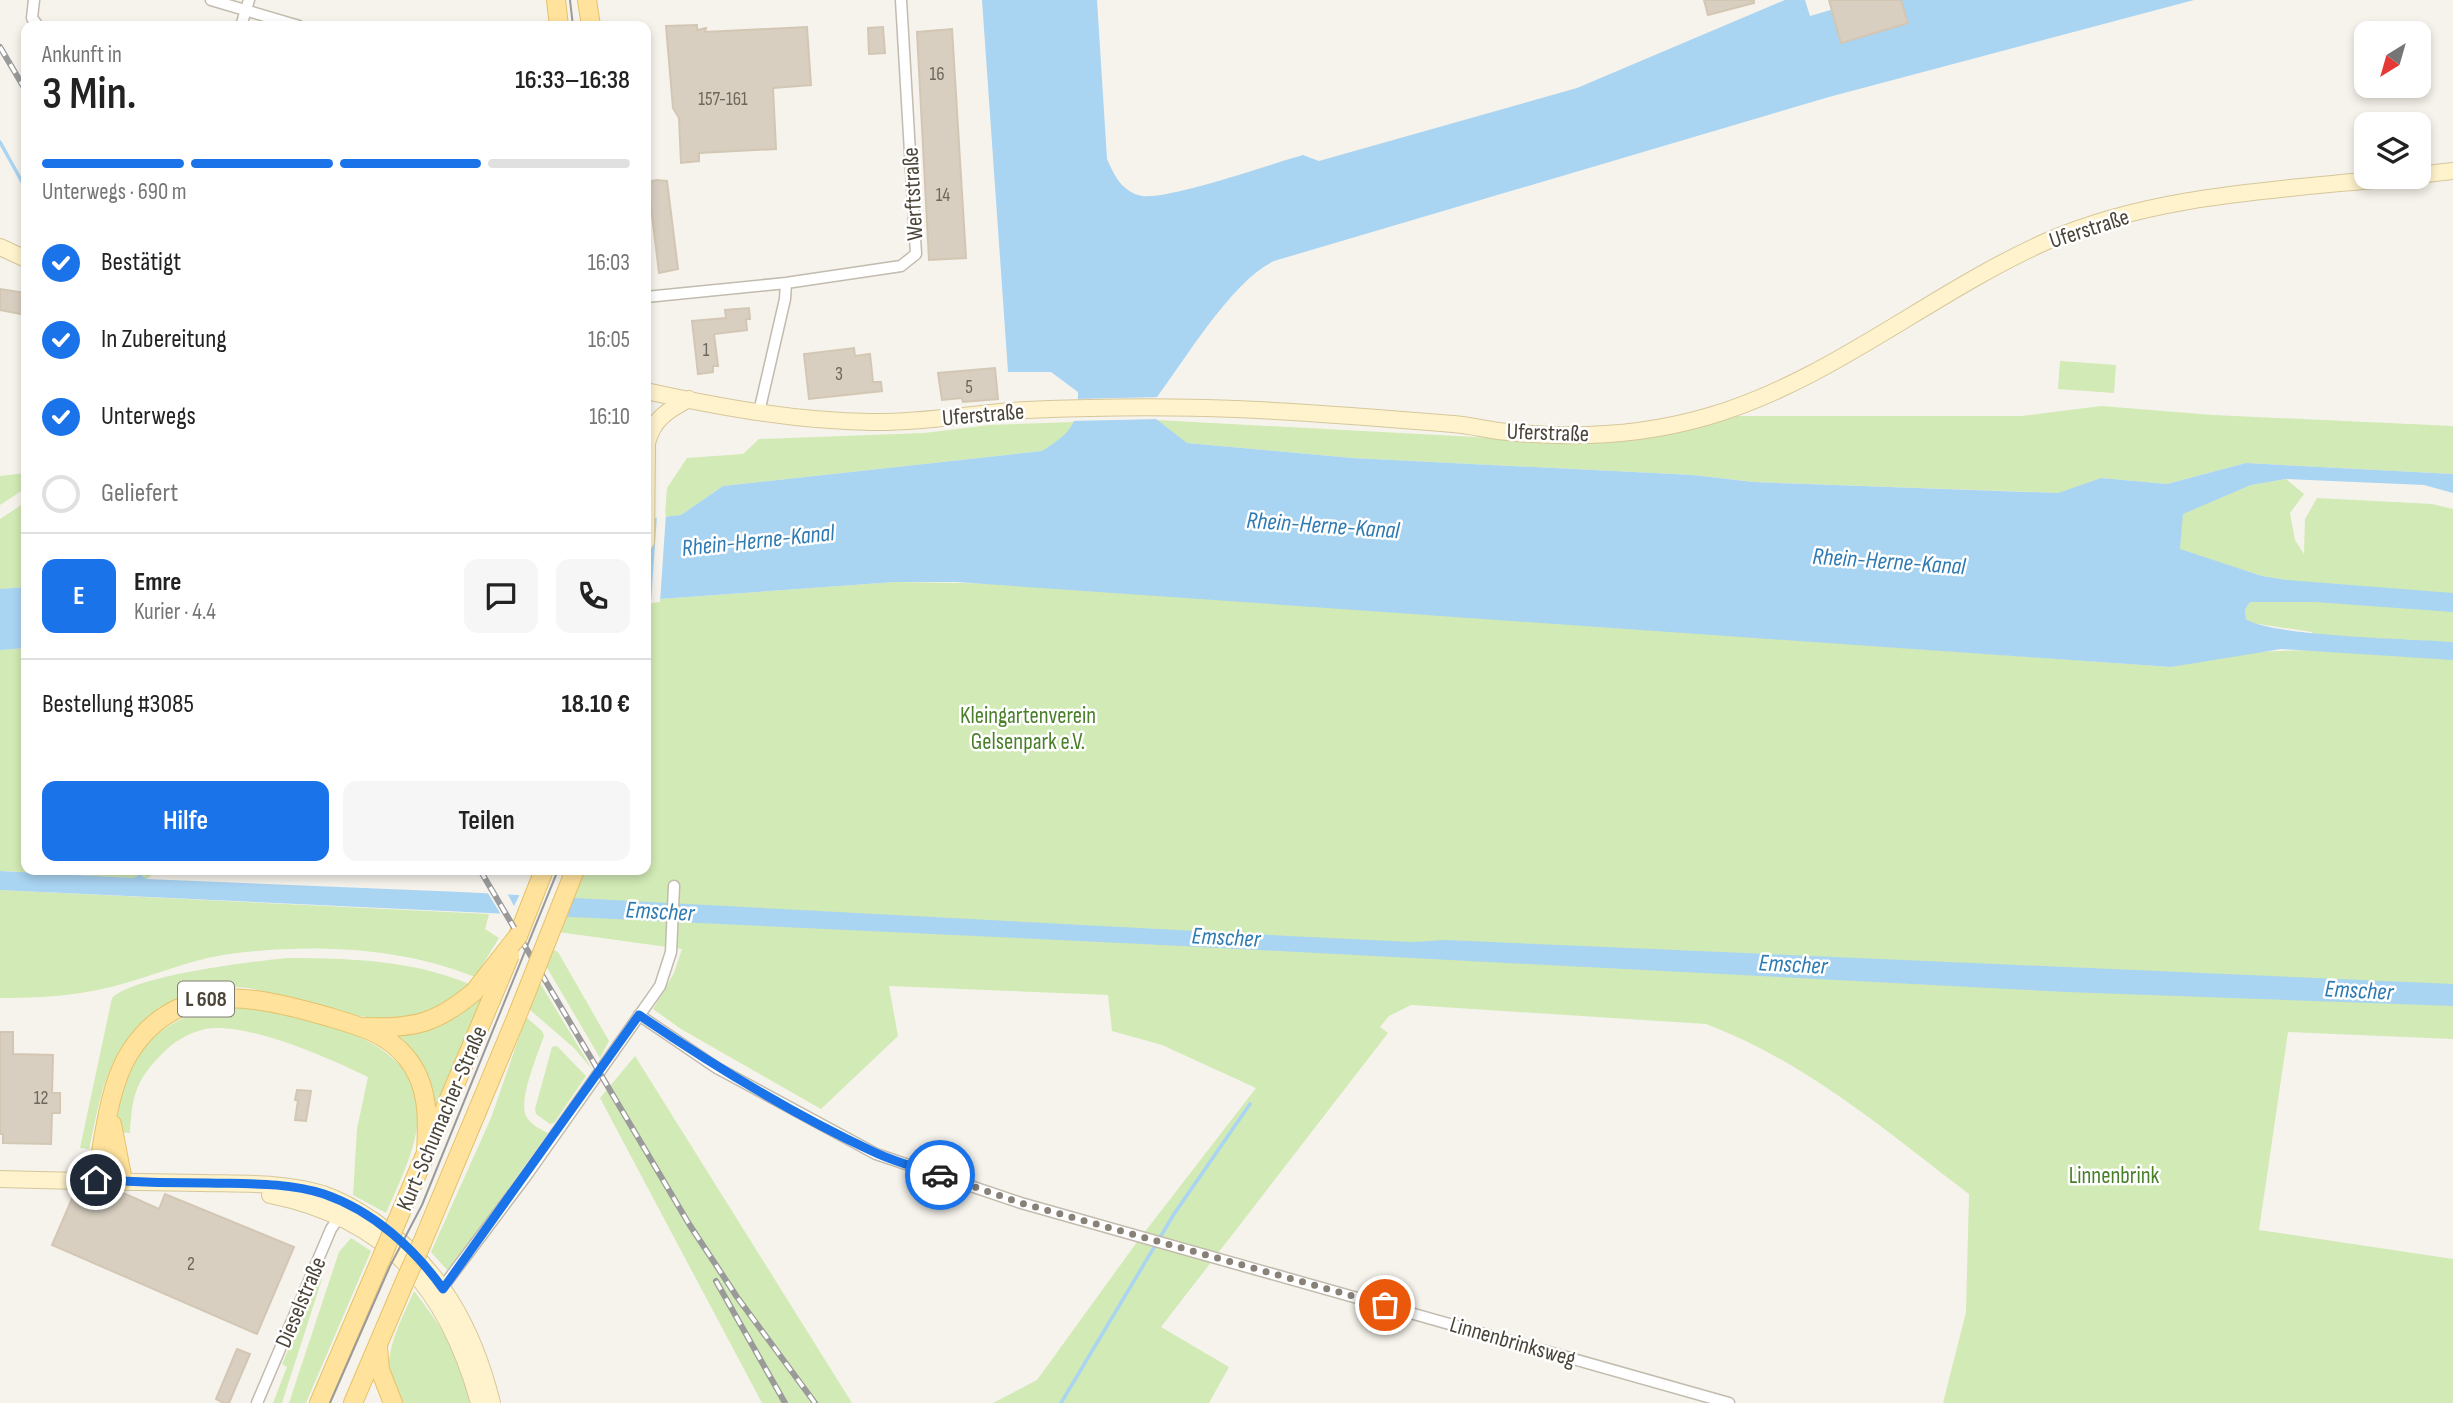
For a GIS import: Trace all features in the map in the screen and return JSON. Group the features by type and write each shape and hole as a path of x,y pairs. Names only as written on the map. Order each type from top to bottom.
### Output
{"main road":[{"path":"556,0 558,21"},
{"path":"587,0 590,21"},
{"path":"2431,174 2453,171"},
{"name":"Uferstraße","path":"651,392 759,412 871,422 1068,409 1168,407 1459,424 1500,431 1610,434 1671,426 1728,411 1795,382 1987,271 2052,239 2096,223 2146,210 2199,201 2354,183"},
{"path":"0,247 21,257"},
{"path":"651,428 671,408 689,399"},
{"name":"Kurt-Schumacher-Straße","path":"319,1403 542,875"},
{"name":"Kurt-Schumacher-Straße","path":"353,1403 517,1016 573,875"},
{"name":"L 608","path":"362,1027 386,1028 423,1024 454,1008 474,992 518,936"},
{"name":"L 608","path":"96,1180 116,1082 130,1052 162,1019 191,1004 222,997 257,999 362,1027 384,1038 405,1056 419,1075 427,1107 426,1153"},
{"name":"L 608","path":"110,1113 123,1181"},
{"path":"0,1179 254,1184 301,1189 407,1246 424,1262 460,1344 479,1403"},
{"path":"438,1293 457,1309 479,1355 492,1403"},
{"path":"379,1343 380,1370 393,1403"}],"street":[{"path":"34,0 34,21"},
{"path":"211,0 247,5 287,21"},
{"name":"Werftstraße","path":"651,296 786,283 901,266 916,254 901,0"},
{"path":"759,412 785,299 786,283"},
{"path":"438,1293 664,979 672,939 674,886"},
{"name":"Linnenbrinksweg","path":"639,1015 717,1068 877,1154 1021,1203 1729,1403"},
{"name":"Dieselstraße","path":"257,1403 331,1229 344,1210"}],"green space":[{"path":"2060,361 2116,365 2114,393 2058,389"},
{"path":"2101,406 2213,415 2453,426 2453,474 2246,463 2167,484 2101,478 2059,493 1753,482 1693,475 1352,458 1187,443 1156,420 1566,442 1656,437 1735,416 2022,416"},
{"path":"1074,422 1067,435 1042,451 723,486 681,515 665,517 667,488 687,458 743,454 759,439 924,433 990,425"},
{"path":"21,474 21,491 0,505 0,476"},
{"path":"2286,479 2304,494 2290,513 2295,540 2304,554 2305,519 2317,498 2432,504 2453,509 2453,1039 2288,1032 2259,1230 2453,1259 2453,1403 1943,1403 1966,1312 1969,1194 1875,1122 1811,1077 1777,1057 1706,1024 1411,1005 1389,1016 1380,1027 1388,1033 1161,1327 1229,1367 1209,1403 993,1403 1037,1380 1137,1242 1256,1088 1162,1045 1112,1031 1108,995 889,986 898,1036 821,1109 681,1029 653,1009 674,973 682,949 558,932 579,875 651,875 651,600 895,582 1016,584 2171,667 2251,652 2311,650 2312,632 2252,623 2246,619 2245,610 2250,602 2314,602 2287,580 2262,576 2180,550 2182,514 2251,485"},
{"path":"21,505 21,587 0,589 0,519"},
{"path":"21,648 21,872 0,871 0,650"},
{"path":"76,875 140,875 133,878"},
{"path":"0,890 489,914 485,929 499,938 475,977 446,967 383,953 286,949 209,958 84,993 0,998"},
{"path":"552,949 558,952 609,1041 600,1058 546,966"},
{"path":"287,958 356,960 402,965 469,984 448,1002 427,1013 404,1018 358,1016 240,987 214,989 185,997 151,1018 123,1046 106,1081 89,1149 80,1148 112,998 125,990 169,976"},
{"path":"540,983 592,1069 574,1048 529,1009"},
{"path":"477,998 482,1001 435,1113 392,1036 438,1025 458,1014"},
{"path":"246,1004 332,1026 361,1038 386,1053 405,1072 416,1097 417,1128 408,1161 386,1213 353,1195 357,1129 368,1077 311,1052 265,1036 222,1028 205,1029 180,1039 160,1056 140,1082 132,1110 130,1133 118,1132 119,1104 126,1079 137,1057 152,1039 193,1014"},
{"path":"526,1017 544,1036 530,1077 524,1109 530,1122 548,1133 449,1272 431,1252 491,1118"},
{"path":"557,1046 586,1076 554,1123 550,1124 536,1114 535,1109 552,1047"},
{"path":"635,1056 852,1403 762,1403 600,1098"},
{"path":"351,1238 371,1251 306,1403 289,1403 339,1252"},
{"path":"320,1277 322,1279 282,1403 273,1403 287,1367 282,1364"},
{"path":"414,1291 442,1329 458,1358 468,1388 469,1403 402,1403 394,1390 389,1362 392,1347"}],"water":[{"name":"Rhein-Herne-Kanal","path":"982,0 1097,0 1107,159 1116,177 1129,191 1142,196 1155,196 1196,187 1303,155 1319,161 1577,88 1785,0 1805,0 1810,16 1865,0 2194,0 1829,97 1274,261 1242,285 1211,322 1157,397 1156,419 1187,443 1352,458 1693,475 1753,482 2058,493 2101,478 2167,484 2246,463 2453,474 2453,493 2424,485 2286,479 2251,485 2183,514 2180,549 2262,576 2453,593 2453,612 2315,602 2250,602 2245,610 2246,619 2282,629 2344,636 2453,642 2453,660 2281,649 2171,667 956,582 895,582 651,600 651,518 681,515 723,486 1042,451 1070,428 1078,404 1078,392 1051,372 1008,372"},
{"path":"21,587 21,648 0,650 0,589"},
{"name":"Emscher","path":"0,871 21,872 21,875 133,878 140,875 147,879 461,892 1412,942 1445,940 2453,984 2453,1006 2067,992 1143,944 0,890"}],"pier":[{"path":"1162,397 1160,419 1071,421 1074,399"},
{"path":"666,514 660,602 651,603 657,515"},
{"path":"486,890 506,891 514,906 521,892 573,895 563,921 503,918"}],"building":[{"path":"1704,0 1754,0 1754,3 1708,15"},
{"path":"1829,0 1901,0 1908,23 1841,43"},
{"path":"697,25 697,30 706,28 705,32 807,27 811,85 773,88 776,149 699,153 699,161 681,163 679,118 673,108 666,26"},
{"path":"883,27 885,53 869,54 868,28"},
{"path":"952,29 966,258 929,260 917,32"},
{"path":"651,181 667,181 678,269 659,273 651,207"},
{"path":"0,289 21,292 21,314 0,310"},
{"path":"749,308 747,330 714,334 718,366 713,366 713,372 698,374 692,321 726,318 725,310"},
{"path":"854,348 855,356 870,354 873,382 881,382 882,391 809,399 804,354"},
{"path":"995,368 998,399 963,402 962,398 942,400 938,373"},
{"path":"0,1032 13,1032 13,1054 53,1055 52,1093 60,1093 60,1113 52,1113 51,1144 3,1143 3,1134 0,1134"},
{"path":"297,1090 311,1091 306,1121 295,1120"},
{"path":"114,1192 121,1192 159,1209 165,1194 294,1247 257,1334 52,1245 74,1194 108,1208"},
{"path":"237,1349 250,1354 229,1403 224,1403 216,1399"}],"waterway":[{"path":"0,142 21,180"},
{"path":"1061,1403 1174,1214 1250,1104"}],"tram line":[{"path":"570,0 572,21"},
{"path":"330,1403 390,1266 422,1205 556,875"}],"railway":[{"path":"0,47 21,83"},
{"path":"483,875 689,1224 737,1297 815,1403"},
{"path":"716,1281 785,1403"}],"way so far":[{"path":"940,1175 1021,1203 1385,1305"}],"route":[{"path":"96,1180 254,1184 301,1189 325,1195 347,1204 390,1232 424,1262 443,1289 526,1177 639,1015 717,1068 815,1122 877,1154 940,1175"}],"park label":[{"name":"Kleingartenverein Gelsenpark e.V.","path":"1028,728"},
{"name":"Linnenbrink","path":"2114,1175"}]}
